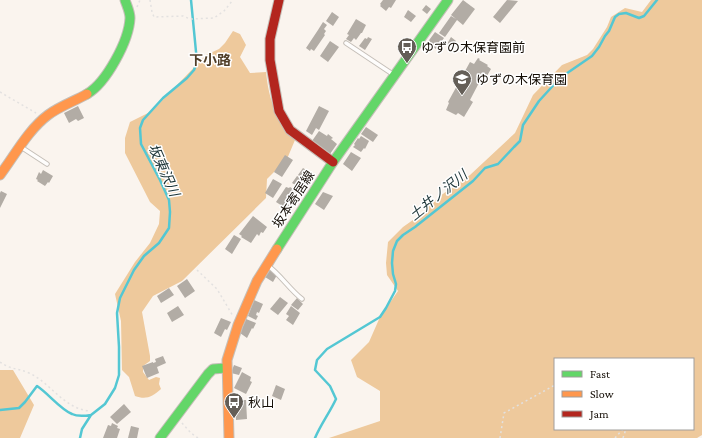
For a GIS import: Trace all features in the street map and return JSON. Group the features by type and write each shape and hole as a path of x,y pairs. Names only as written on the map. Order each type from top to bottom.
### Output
{"street":[{"path":"0,175 43,119 49,114 95,89 105,78 127,32 130,17 125,0"},
{"path":"279,0 270,39 270,53 279,111 290,130 333,162"},
{"name":"坂本寄居線","path":"229,438 226,368 228,354 238,325 257,281 333,162 448,0"},
{"path":"160,438 208,374 213,369 226,368"}],"lane":[{"path":"346,43 395,75"},
{"path":"20,147 47,164"},
{"path":"267,265 277,272 293,292 302,299"}],"path":[{"path":"150,0 154,17 183,16 190,19 214,18 224,11 233,0"},
{"path":"0,92 36,113 43,119"},
{"path":"197,270 217,289 238,325"},
{"path":"0,362 10,368 34,376 70,405 89,411"},
{"path":"500,438 504,413 554,386"},
{"path":"179,414 183,425 198,438"},
{"path":"615,438 622,430"}],"shaded area":[{"path":"651,0 702,0 702,435 697,438 329,438 380,421 380,391 357,377 351,360 369,342 380,317 398,291 387,275 386,263 388,242 403,227 420,215 440,196 470,175 515,133 533,95 562,65 587,55 593,49 607,27 611,17 625,8 642,12"},
{"path":"233,31 240,34 246,45 240,57 250,73 266,72 269,92 274,109 288,132 295,140 287,159 267,179 266,198 182,281 153,296 142,312 150,356 150,361 143,366 143,372 149,380 156,377 160,378 159,384 161,389 149,397 142,398 135,396 129,377 122,370 121,321 115,294 135,262 150,243 159,224 160,211 150,202 125,153 125,138 130,122 152,111 206,55 219,49"},
{"path":"0,370 13,370 34,405 20,438 0,438"}],"building":[{"path":"383,0 396,0 391,8 389,7 386,11 380,6"},
{"path":"463,0 475,9 463,25 457,20 445,37 439,33 451,16 456,19 451,15"},
{"path":"507,0 518,1 500,23 493,17"},
{"path":"426,5 431,9 427,14 422,10"},
{"path":"408,10 416,16 411,22 404,17"},
{"path":"332,12 339,17 333,26 326,21"},
{"path":"356,19 366,25 356,40 354,38 351,42 346,39 349,35 347,34"},
{"path":"323,22 327,25 324,29 326,31 324,34 325,35 314,51 311,49 310,51 306,48"},
{"path":"435,32 444,38 436,49 427,43"},
{"path":"368,37 372,39 365,50 359,46 365,38 367,39"},
{"path":"451,37 456,41 452,47 447,44"},
{"path":"330,41 339,47 328,62 320,56"},
{"path":"478,58 491,69 484,81 481,79 470,100 473,102 464,117 458,113 456,115 446,110 449,103 448,102 470,62 474,64"},
{"path":"78,106 84,118 78,121 76,119 69,123 64,113"},
{"path":"319,106 329,111 319,130 316,128 312,135 306,131"},
{"path":"366,127 378,135 373,142 361,134"},
{"path":"319,131 327,136 328,134 337,144 330,154 312,141"},
{"path":"361,136 369,141 365,149 364,148 361,152 353,147 358,138 359,139"},
{"path":"351,152 361,158 352,171 343,164"},
{"path":"285,155 293,160 282,177 274,172"},
{"path":"303,168 314,175 309,182 298,175"},
{"path":"43,170 53,176 49,183 48,182 45,186 36,179 39,172 41,174"},
{"path":"297,176 309,183 304,190 292,183"},
{"path":"273,179 282,184 273,198 265,193"},
{"path":"286,187 290,187 298,192 287,209 276,202"},
{"path":"1,191 7,194 0,208 0,193"},
{"path":"323,192 333,196 324,210 315,204"},
{"path":"253,216 267,227 259,236 257,234 251,243 239,234"},
{"path":"234,235 241,239 232,254 225,249"},
{"path":"270,270 277,275 273,282 265,277"},
{"path":"187,279 195,291 185,298 177,286"},
{"path":"169,288 174,295 161,303 157,296"},
{"path":"280,297 288,303 278,315 270,309"},
{"path":"297,298 303,304 298,310 291,305"},
{"path":"254,300 263,304 259,313 257,312 256,315 258,316 256,320 248,316"},
{"path":"178,306 184,315 172,322 167,313"},
{"path":"291,306 300,313 293,325 286,320 289,316 286,314"},
{"path":"221,318 231,322 221,337 214,333"},
{"path":"246,319 256,323 247,338 240,333"},
{"path":"163,356 166,363 157,367 159,373 147,378 142,366 156,362 155,359"},
{"path":"234,365 242,368 239,375 231,373"},
{"path":"242,372 251,377 250,381 252,382 246,394 234,388"},
{"path":"276,385 285,389 281,400 272,396"},
{"path":"240,400 246,400 247,419 236,420 235,403"},
{"path":"124,404 131,412 117,424 110,417"},
{"path":"112,423 120,429 117,438 103,438 108,425 111,426"},
{"path":"131,426 139,428 137,438 128,438"}],"waterway":[{"name":"坂東沢川","path":"80,438 82,429 91,415 105,404 115,388 119,375 117,313 120,298 134,270 144,256 159,243 169,228 169,200 141,144 140,128 143,120 163,98 187,78 194,70 197,62 191,0"},
{"name":"土井ノ沢川","path":"315,438 336,399 330,386 315,370 317,360 327,349 380,317 395,291 396,284 392,263 393,251 397,241 473,181 485,168 498,164 520,141 523,125 539,101 560,78 592,56 609,31 615,17 619,14 626,13 639,18 644,16 657,0"},
{"path":"0,410 19,408 37,386 68,412 77,416 91,415"}],"traffic: fast":[{"path":"87,94 102,81 109,71 126,38 130,18 125,0"},
{"path":"277,249 333,162 448,0"},
{"path":"160,438 208,374 213,369 226,368"}],"traffic: slow":[{"path":"0,175 28,135 41,121 57,109 87,94"},
{"path":"229,438 227,360 238,325 257,281 277,249"}],"traffic: jam":[{"path":"279,0 270,39 270,60 279,111 290,130 333,162"}],"place":[{"name":"ゆずの木保育園前","path":"407,64"},
{"name":"ゆずの木保育園","path":"462,96"},
{"name":"秋山","path":"234,419"}],"district":[{"name":"下小路","path":"210,60"}]}
